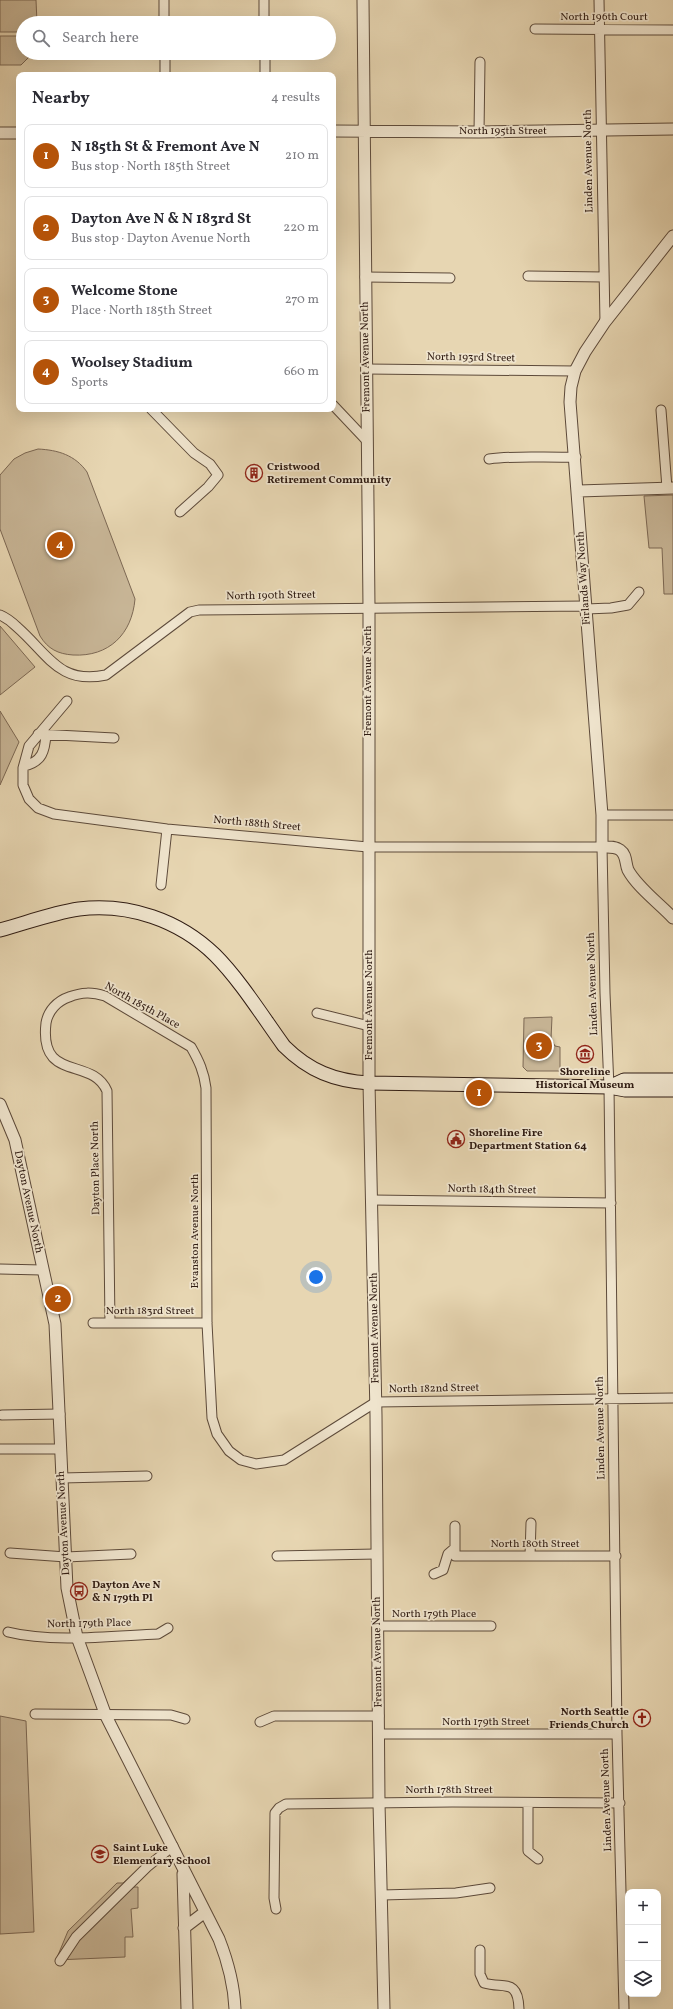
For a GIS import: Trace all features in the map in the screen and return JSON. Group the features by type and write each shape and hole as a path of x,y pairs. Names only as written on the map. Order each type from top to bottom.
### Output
{"main road":[{"path":"0,930 65,912 90,908 130,910 158,918 188,933 216,956 227,968 284,1046 304,1064 324,1075 340,1080 369,1083 609,1087 625,1090 673,1090"},
{"path":"609,1087 624,1080 673,1080"}],"street":[{"path":"164,0 164,16"},
{"path":"264,0 264,16"},
{"name":"Fremont Avenue North","path":"362,0 369,607 369,1083 376,1402 379,1803 384,2009"},
{"name":"Linden Avenue North","path":"599,0 600,130 605,322"},
{"name":"North 196th Court","path":"535,29 599,28 673,30"},
{"path":"165,60 165,72"},
{"path":"265,60 265,72"},
{"path":"479,132 480,62"},
{"name":"North 195th Street","path":"336,131 479,132 673,129"},
{"path":"0,133 16,133"},
{"name":"Firlands Way North","path":"602,847 602,815 586,608 579,491 570,402 571,387 575,371 584,352 605,322 673,236"},
{"path":"528,276 604,277"},
{"path":"365,278 450,278"},
{"name":"North 193rd Street","path":"366,369 575,371"},
{"path":"336,408 367,441"},
{"path":"579,491 670,488 661,410"},
{"path":"155,412 194,453 217,471 216,478 180,512"},
{"path":"489,459 510,456 538,458 576,457"},
{"name":"North 190th Street","path":"0,615 22,632 61,670 79,676 92,678 106,675 190,612 199,610 369,607 611,608 628,605 639,592"},
{"name":"North 188th Street","path":"67,701 42,734 29,746 24,766 23,785 29,799 38,808 54,814 71,818 167,829 368,847 602,847"},
{"path":"24,766 32,764 39,759 44,750 42,734 114,738"},
{"path":"602,815 673,814"},
{"path":"161,886 167,829"},
{"path":"602,847 613,847 620,850 626,859 628,869 635,880 673,918"},
{"name":"Linden Avenue North","path":"602,847 605,992 609,1087 616,1556 617,1734 620,1803 624,2009"},
{"name":"North 185th Place","path":"48,1047 46,1029 47,1017 53,1007 63,999 79,993 94,993 105,996 191,1047"},
{"path":"317,1013 369,1026"},
{"name":"Dayton Place North","path":"48,1047 53,1057 62,1065 98,1077 103,1082 107,1091 110,1323"},
{"name":"Evanston Avenue North","path":"191,1047 204,1074 206,1088 207,1323 212,1418"},
{"name":"Dayton Avenue North","path":"0,1104 15,1140 42,1270 55,1324 67,1588 77,1637 106,1716 173,1846 183,1870 229,1963 235,1991 235,2009"},
{"name":"North 184th Street","path":"372,1200 611,1203"},
{"path":"0,1269 42,1270"},
{"name":"North 183rd Street","path":"92,1322 207,1323"},
{"name":"North 182nd Street","path":"212,1418 217,1434 229,1451 241,1460 256,1464 270,1464 284,1460 299,1452 376,1402 673,1398"},
{"path":"2,1415 60,1414"},
{"path":"0,1449 60,1449"},
{"path":"62,1478 147,1476"},
{"path":"530,1556 531,1523"},
{"path":"434,1574 443,1570 448,1554 455,1552 455,1526"},
{"name":"North 180th Street","path":"455,1552 530,1556 616,1556"},
{"path":"10,1553 66,1557 131,1554"},
{"path":"276,1556 376,1554"},
{"name":"North 179th Place","path":"378,1626 491,1626"},
{"name":"North 179th Place","path":"8,1632 25,1636 77,1637 158,1634 168,1628"},
{"path":"35,1714 106,1716 171,1715 185,1719"},
{"path":"260,1722 274,1716 379,1716"},
{"name":"North 179th Street","path":"379,1734 617,1734"},
{"path":"528,1803 528,1851 538,1859"},
{"name":"North 178th Street","path":"276,1909 274,1898 275,1813 279,1808 286,1804 620,1803"},
{"path":"60,1961 76,1937 147,1867 173,1846"},
{"path":"183,1870 187,2009"},
{"path":"382,1895 456,1893 490,1888"},
{"path":"184,1928 205,1912"},
{"path":"480,1950 480,1974 484,1983 506,1985 512,1988 516,1992 519,2009"}],"shaded area":[{"path":"0,0 36,0 37,16 16,16 16,32 0,32"},
{"path":"0,36 16,36 16,60 26,60 21,65 0,65"},
{"path":"38,449 66,454 77,461 87,472 135,599 133,612 124,633 108,647 86,655 73,655 58,652 43,641 0,529 0,475 14,459 25,453"},
{"path":"673,495 673,594 664,594 662,548 649,548 644,496"},
{"path":"0,626 35,667 0,695"},
{"path":"0,711 19,742 0,785"},
{"path":"552,1017 551,1039 555,1046 560,1047 560,1071 527,1071 523,1067 524,1018"},
{"path":"0,1716 26,1721 34,1932 0,1934"},
{"path":"138,1870 133,1887 138,1887 138,1908 131,1909 133,1937 125,1937 125,1957 56,1960 68,1931 117,1883 123,1883"}],"place":[{"name":"Cristwood Retirement Community","path":"254,473"},
{"name":"Woolsey Stadium","path":"60,545"},
{"name":"Welcome Stone","path":"539,1046"},
{"name":"Shoreline Historical Museum","path":"585,1054"},
{"name":"N 185th St & Fremont Ave N","path":"479,1093"},
{"name":"Shoreline Fire Department Station 64","path":"456,1139"},
{"name":"Dayton Ave N & N 183rd St","path":"58,1299"},
{"name":"Dayton Ave N & N 179th Pl","path":"79,1591"},
{"name":"North Seattle Friends Church","path":"642,1718"},
{"name":"Saint Luke Elementary School","path":"100,1854"}]}
